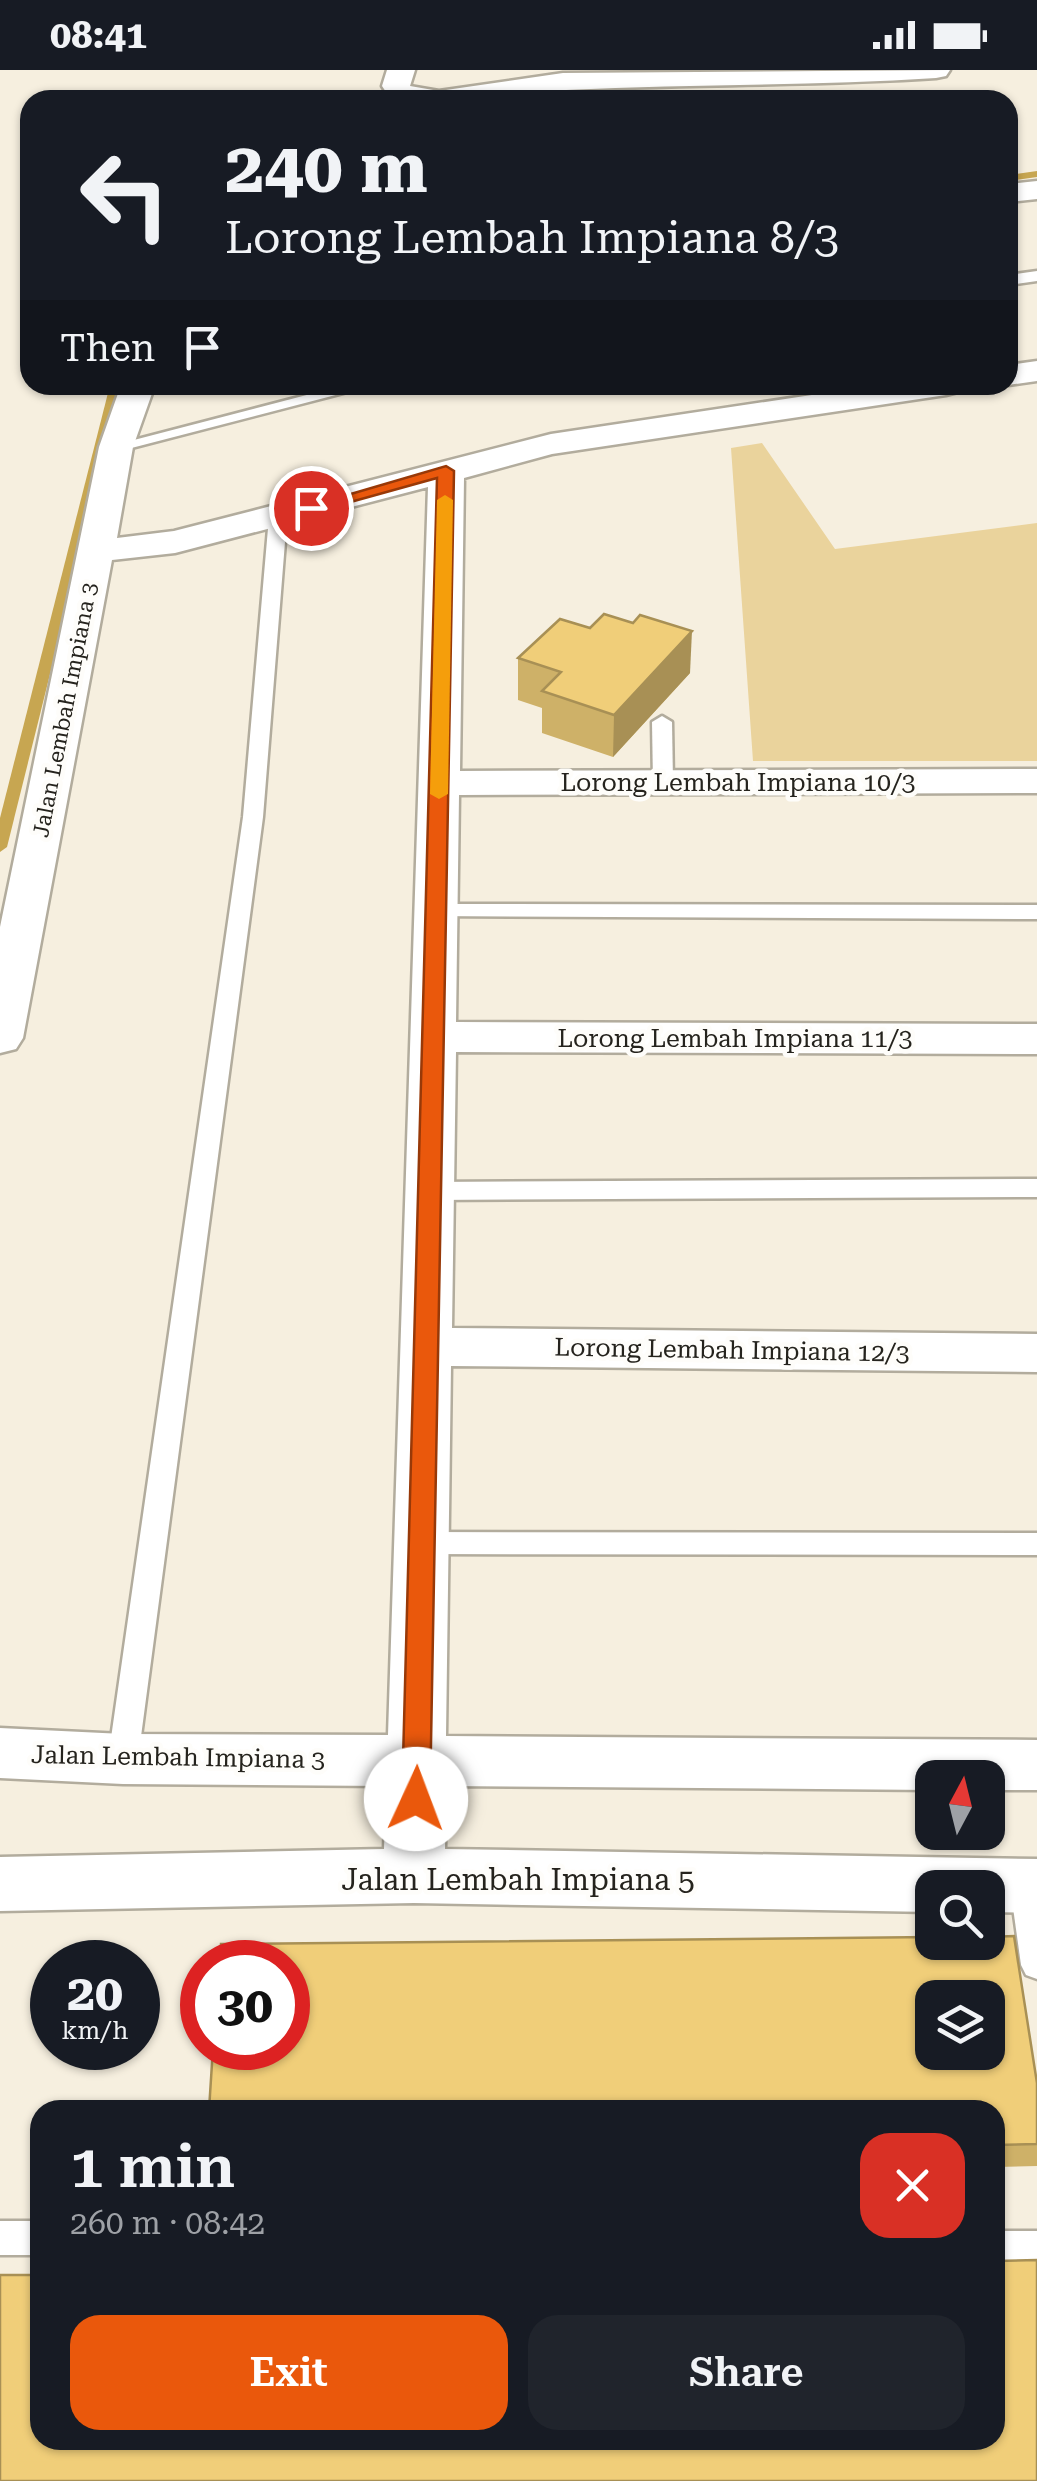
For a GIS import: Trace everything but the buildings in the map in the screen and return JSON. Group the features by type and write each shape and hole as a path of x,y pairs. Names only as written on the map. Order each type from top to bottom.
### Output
{"street":[{"path":"481,90 531,78 562,82 678,74 936,70"},
{"name":"Jalan Lembah Impiana 3","path":"0,1038 116,448 135,395"},
{"path":"97,551 175,542 551,444 842,395"},
{"path":"414,1876 446,471"},
{"name":"Lorong Lembah Impiana 10/3","path":"439,783 1037,781"},
{"name":"Lorong Lembah Impiana 11/3","path":"434,1037 1037,1038"},
{"name":"Lorong Lembah Impiana 12/3","path":"427,1347 1037,1353"},
{"name":"Jalan Lembah Impiana 3","path":"0,1753 123,1759 417,1760"},
{"path":"417,1760 1037,1765"},
{"name":"Jalan Lembah Impiana 5","path":"0,1884 414,1876 1031,1886"}],"lane":[{"path":"116,448 326,395"},
{"path":"123,1759 253,817 278,517"},
{"path":"662,722 663,782"},
{"path":"436,911 1037,912"},
{"path":"430,1192 1037,1188"},
{"path":"423,1543 1037,1544"},
{"path":"1031,1886 1037,1965"},
{"path":"0,2238 30,2238"},
{"path":"1005,2248 1037,2248"}],"shaded area":[{"path":"762,443 835,549 1037,523 1037,761 753,761 731,448"}],"waterway":[{"path":"1018,177 1037,174"},
{"path":"0,847 113,395"}],"slow traffic":[{"path":"439,794 445,500"}],"route":[{"path":"311,508 446,471 416,1799"}]}
